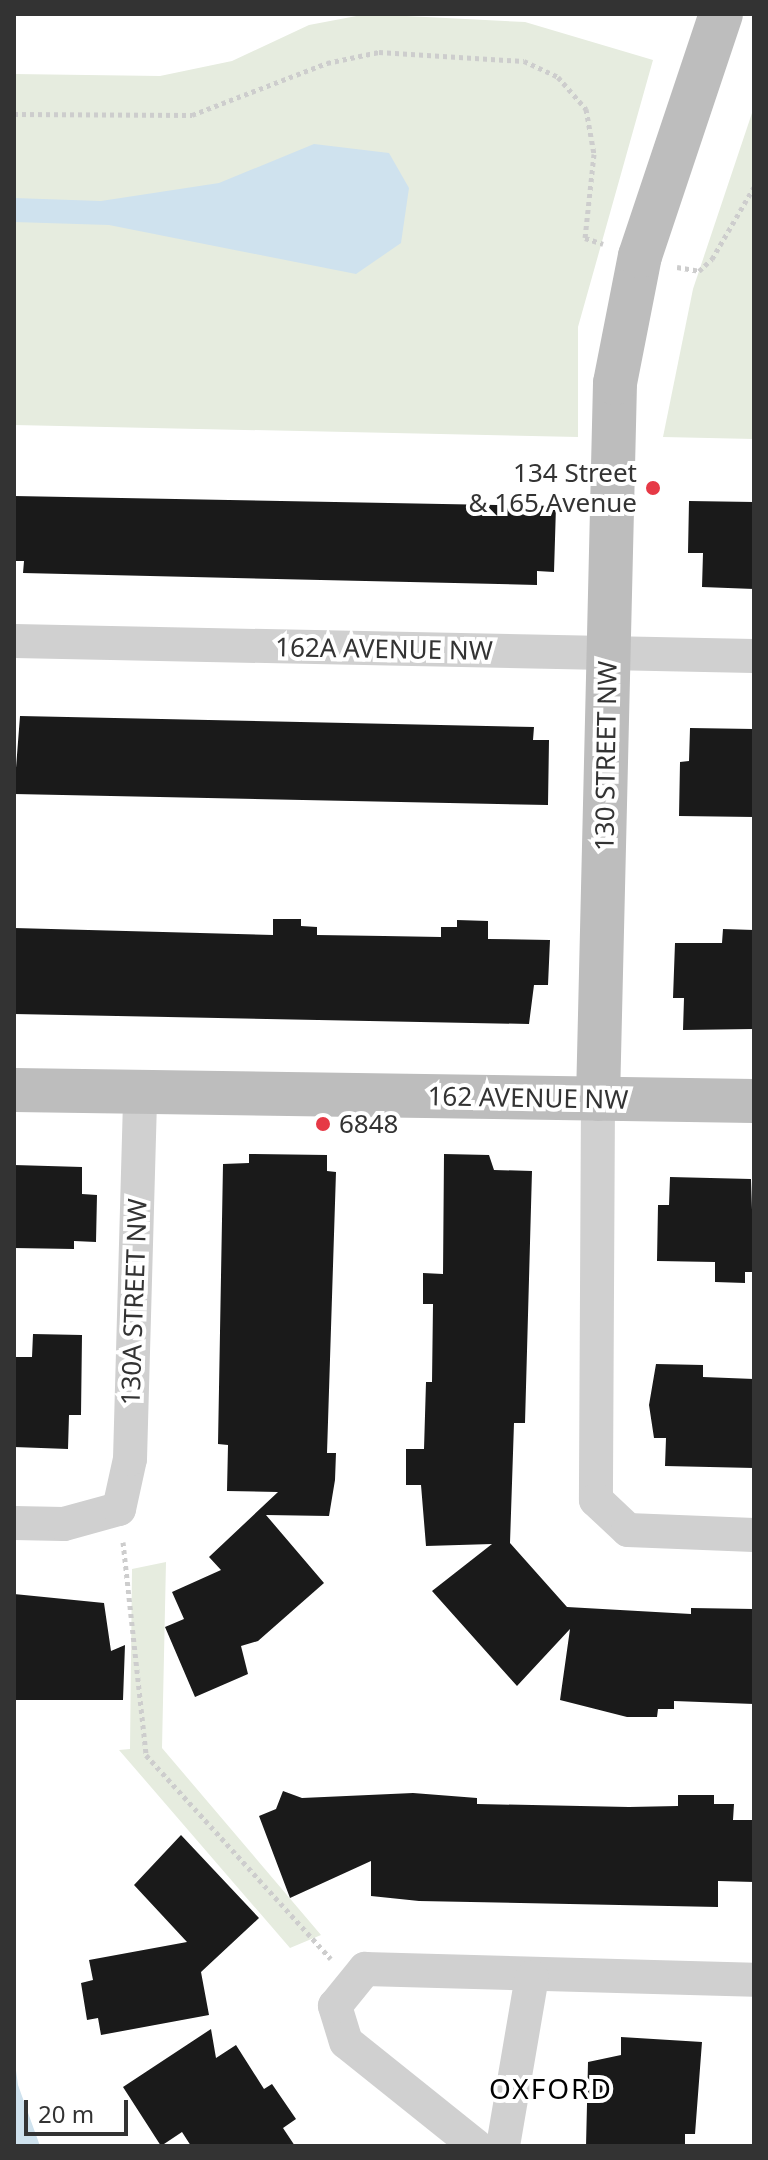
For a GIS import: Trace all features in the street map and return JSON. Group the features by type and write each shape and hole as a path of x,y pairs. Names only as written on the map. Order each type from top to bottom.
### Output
{"street":[{"name":"130 STREET NW","path":"721,14 640,256 615,383 591,1475 603,1511 643,1534 754,1535"},
{"name":"162A AVENUE NW","path":"14,641 754,656"},
{"name":"162 AVENUE NW","path":"14,1090 754,1101"},
{"name":"130A STREET NW","path":"119,1509 130,1459 140,1094"},
{"path":"14,1523 64,1524 119,1509"},
{"path":"476,2146 346,2042 335,2006 365,1969 532,1977 754,1980"},
{"path":"503,2146 532,1977"}],"path":[{"path":"14,114 192,115 327,63 379,52 524,61 558,77 586,109 594,154 585,238 699,271 754,187"},
{"path":"119,1509 146,1755 354,1983"}],"shaded area":[{"path":"367,14 525,22 653,60 578,327 578,437 14,425 14,74 160,76 232,61 309,25"},
{"path":"754,107 754,439 663,437 693,289"},
{"path":"166,1562 162,1748 321,1935 290,1948 119,1750 130,1749 132,1569"}],"water":[{"path":"314,144 389,153 409,188 401,243 356,274 109,225 14,222 14,198 101,201 219,183"},
{"path":"14,2056 18,2085 40,2146 14,2146"}],"building":[{"path":"14,496 556,506 554,572 537,571 537,585 23,573 24,561 14,561"},
{"path":"689,501 754,502 754,589 702,587 703,553 688,553"},
{"path":"20,716 534,727 533,740 549,740 548,805 14,794"},
{"path":"690,728 754,729 754,817 679,816 680,762 689,761"},
{"path":"273,919 301,919 301,926 317,927 317,935 441,937 441,927 457,927 457,920 488,921 488,939 550,940 548,985 534,985 529,1024 14,1014 14,928 273,935"},
{"path":"723,929 754,930 754,1029 683,1030 684,998 673,998 675,943 722,943"},
{"path":"249,1154 327,1155 327,1171 336,1172 327,1453 336,1453 335,1480 329,1516 266,1515 324,1583 258,1641 241,1646 248,1674 195,1697 165,1627 184,1619 172,1592 221,1570 209,1557 278,1492 227,1491 228,1445 218,1444 223,1164 249,1163"},
{"path":"444,1154 489,1155 494,1170 532,1171 525,1423 514,1423 510,1543 567,1607 691,1614 691,1608 754,1609 754,1704 674,1701 674,1709 658,1709 657,1717 627,1717 560,1700 570,1629 517,1686 432,1591 492,1544 426,1546 421,1485 406,1485 406,1449 424,1449 426,1382 432,1382 433,1304 423,1304 423,1273 443,1274"},
{"path":"14,1165 82,1167 82,1194 97,1195 96,1242 74,1241 74,1249 14,1248"},
{"path":"670,1177 751,1179 754,1272 745,1272 745,1283 715,1282 715,1262 657,1261 658,1205 669,1205"},
{"path":"33,1334 82,1335 81,1415 69,1415 68,1449 14,1447 14,1357 32,1357"},
{"path":"656,1364 703,1365 703,1377 754,1379 754,1468 665,1466 666,1438 654,1438 649,1405"},
{"path":"14,1594 104,1603 111,1651 125,1645 123,1700 14,1700"},
{"path":"283,1791 302,1798 413,1793 477,1798 477,1804 629,1807 678,1806 678,1795 714,1795 714,1804 734,1804 733,1820 754,1820 754,1882 718,1881 718,1907 419,1901 371,1896 371,1861 290,1898 259,1816 276,1809"},
{"path":"181,1835 259,1918 201,1972 209,2015 101,2035 98,2018 87,2020 81,1983 93,1980 89,1960 187,1942 134,1885"},
{"path":"211,2029 216,2058 236,2045 264,2089 272,2084 296,2119 283,2128 295,2146 191,2146 182,2132 161,2146 123,2087"},
{"path":"621,2037 702,2042 695,2134 685,2134 685,2146 586,2146 588,2062 621,2055"}],"place":[{"name":"134 Street & 165 Avenue","path":"653,488"},
{"name":"6848","path":"323,1124"}],"district":[{"name":"OXFORD","path":"551,2088"}]}
